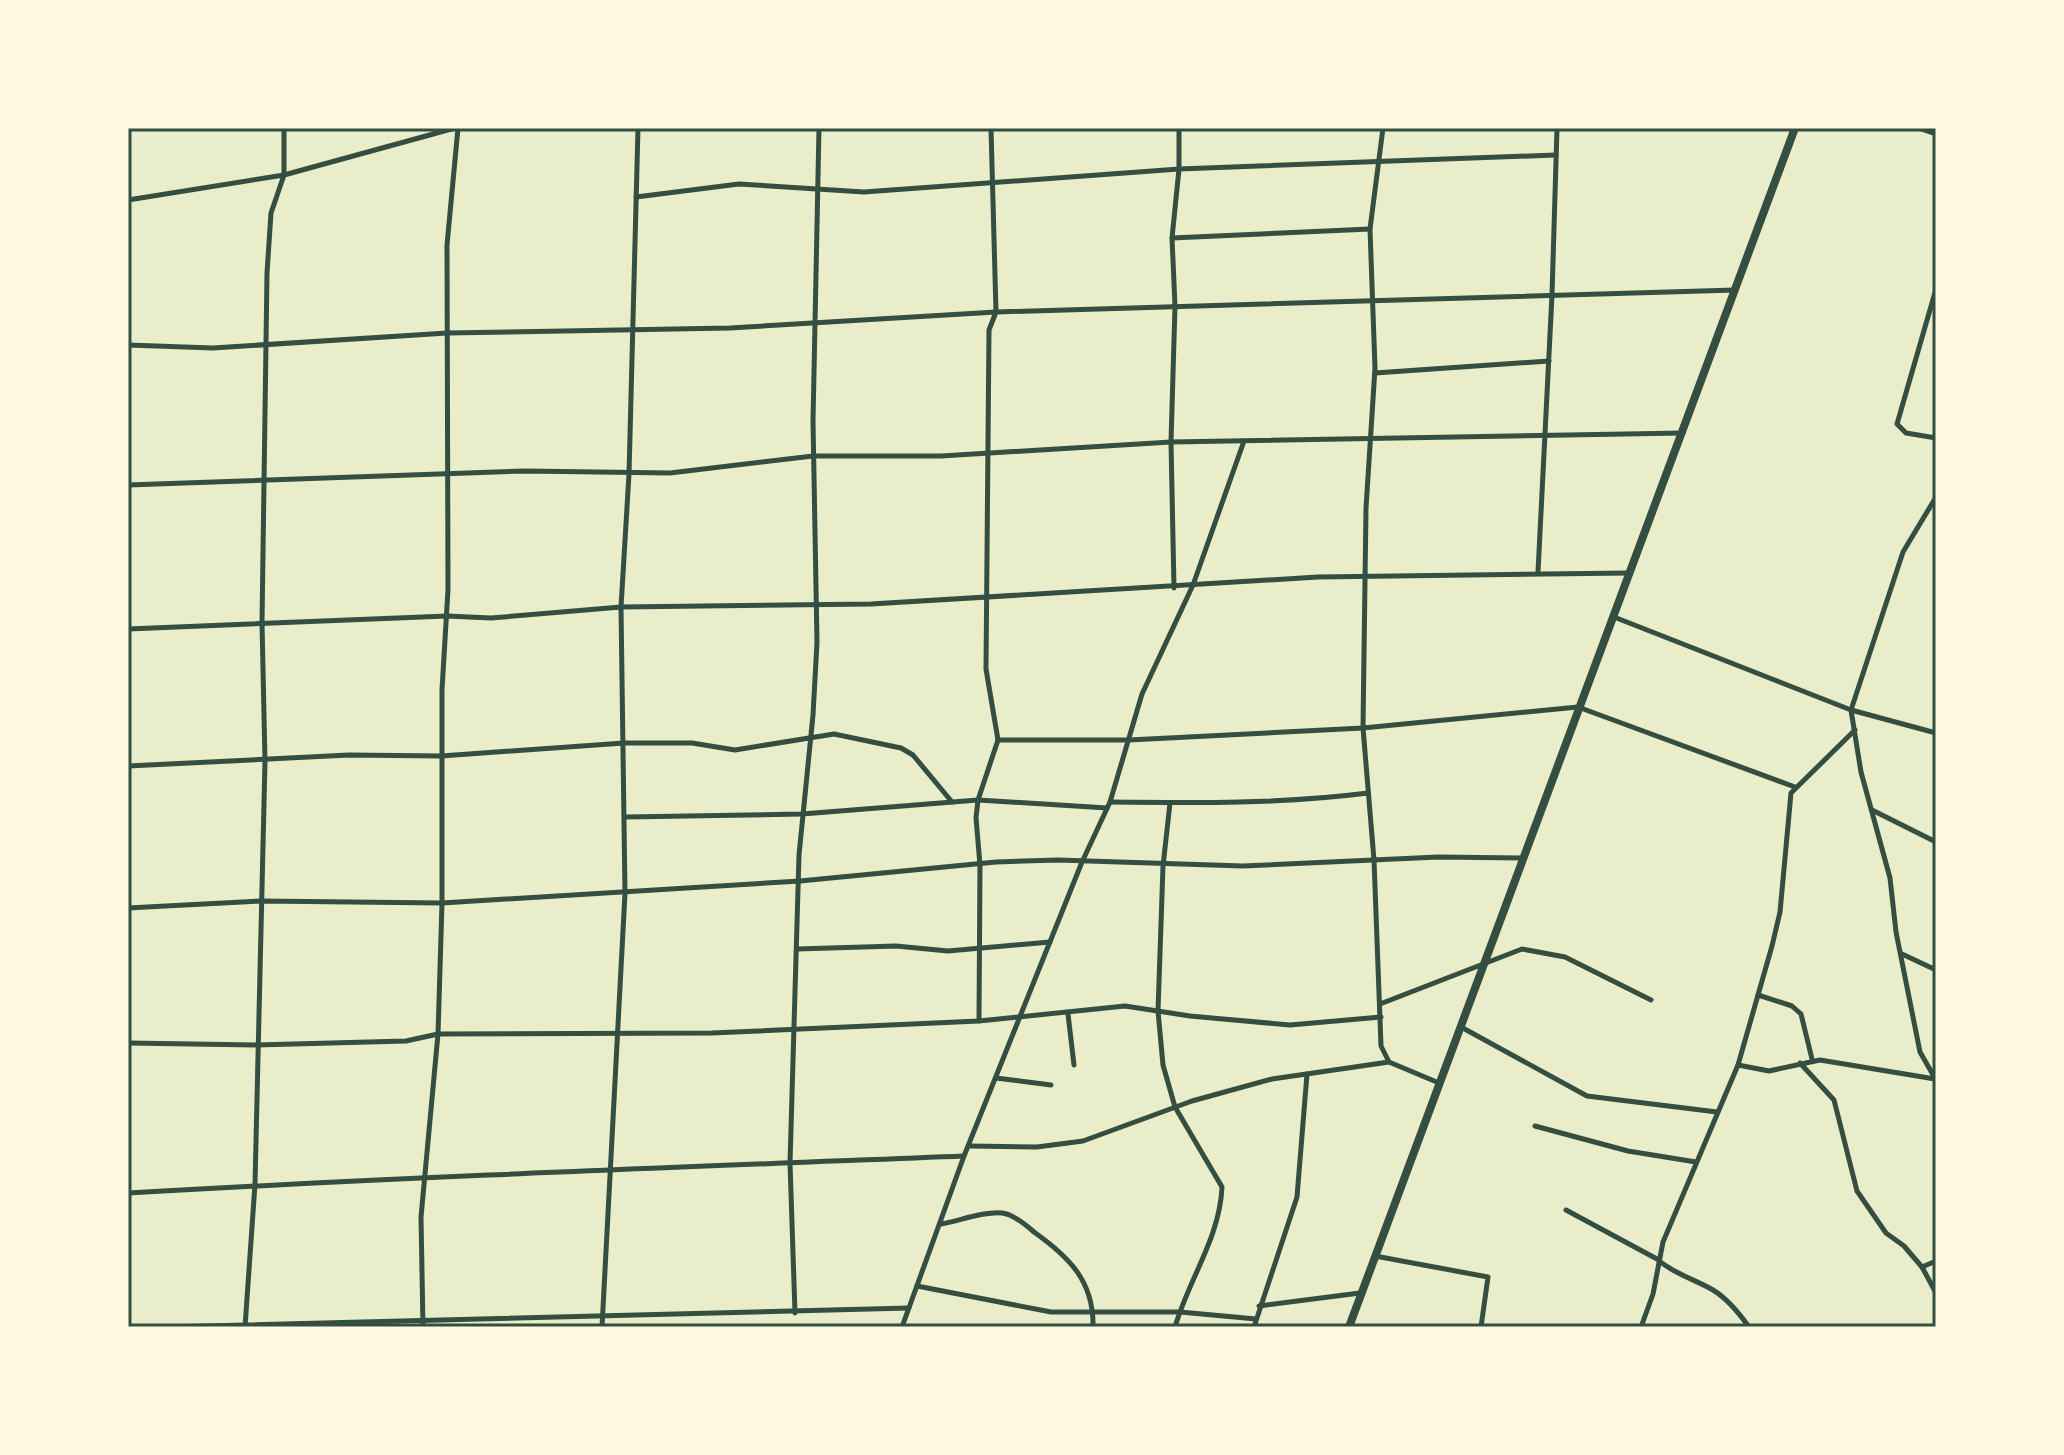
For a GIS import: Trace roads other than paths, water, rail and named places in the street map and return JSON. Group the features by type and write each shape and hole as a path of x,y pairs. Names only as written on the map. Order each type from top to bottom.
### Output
{"main road":[{"path":"1349,1327 1795,128"}],"street":[{"path":"245,1325 255,1184 265,761 262,623 271,213 284,175 284,128"},
{"path":"128,200 284,175 457,128 447,245 447,616 441,756 442,903 438,1034 423,1176 423,1325"},
{"path":"602,1327 615,1035 625,893 621,607 629,474 638,128"},
{"path":"795,1313 790,1163 802,814 811,736 816,605 813,456 819,128"},
{"path":"979,1021 978,800 998,740 986,681 989,330 996,312 991,128"},
{"path":"1174,588 1171,442 1175,306 1172,238 1179,169 1179,128"},
{"path":"1383,128 1381,163 1370,229 1375,299 1375,373 1363,728 1374,860 1381,1046 1389,1062"},
{"path":"1538,572 1557,128"},
{"path":"1919,128 1936,134"},
{"path":"636,197 739,184 864,192 1179,169 1556,155"},
{"path":"1172,238 1370,229"},
{"path":"1936,289 1897,424 1906,433 1936,438"},
{"path":"128,345 213,348 447,333 539,333 632,327 730,328 996,312 1735,290"},
{"path":"1375,373 1549,361"},
{"path":"128,485 448,474 670,473 813,456 990,452 1171,442 1684,433"},
{"path":"902,1327 964,1156 1082,862 1109,805 1142,694 1193,585 1244,441"},
{"path":"1936,497 1934,505 1903,552 1851,710 1871,809 1890,878 1920,1052 1936,1080"},
{"path":"128,629 447,616 491,618 621,607 816,605 1366,576 1629,573"},
{"path":"1613,616 1851,710 1936,733"},
{"path":"998,740 1129,740 1363,728 1578,707 1795,787"},
{"path":"1641,1327 1653,1294 1657,1259 1738,1065 1758,995 1780,912 1788,805 1795,787 1855,730"},
{"path":"128,766 349,755 441,756 624,743 692,743 735,750 811,736 848,735 901,748 934,776 952,802"},
{"path":"626,817 802,814 978,800 1109,805 1311,800 1368,793"},
{"path":"1170,803 1163,866 1158,1011 1165,1075 1175,1107 1222,1187 1208,1250 1191,1278 1175,1327"},
{"path":"1871,809 1936,842"},
{"path":"128,908 261,901 442,903 800,881 980,865 1082,862 1163,866 1522,858"},
{"path":"797,949 896,946 948,951 1050,942"},
{"path":"1380,1004 1482,966 1509,951 1545,951 1651,1000"},
{"path":"1901,954 1936,970"},
{"path":"1758,995 1792,1006 1801,1014 1812,1059"},
{"path":"128,1043 256,1045 406,1041 438,1034 615,1035 979,1021 1068,1014 1115,1006 1302,1025 1381,1017"},
{"path":"1068,1014 1074,1065"},
{"path":"1460,1026 1587,1096 1717,1112"},
{"path":"1738,1065 1769,1071 1812,1059 1936,1080"},
{"path":"970,1146 1037,1147 1083,1141 1175,1107 1272,1079 1389,1062 1440,1084"},
{"path":"1800,1063 1834,1100 1857,1191 1886,1233 1904,1246 1922,1267 1936,1293"},
{"path":"1254,1327 1297,1197 1307,1074"},
{"path":"996,1078 1051,1085"},
{"path":"1535,1126 1628,1151 1696,1162"},
{"path":"128,1193 423,1176 610,1173 964,1156"},
{"path":"1566,1210 1725,1299 1749,1327"},
{"path":"940,1224 1004,1213 1021,1222 1062,1252 1073,1265 1088,1287 1093,1327"},
{"path":"1375,1256 1488,1277 1481,1327"},
{"path":"1922,1267 1936,1261"},
{"path":"917,1286 1051,1312 1180,1312 1256,1319"},
{"path":"1259,1306 1361,1293"},
{"path":"165,1327 423,1325 603,1313 795,1313 909,1308"}]}
